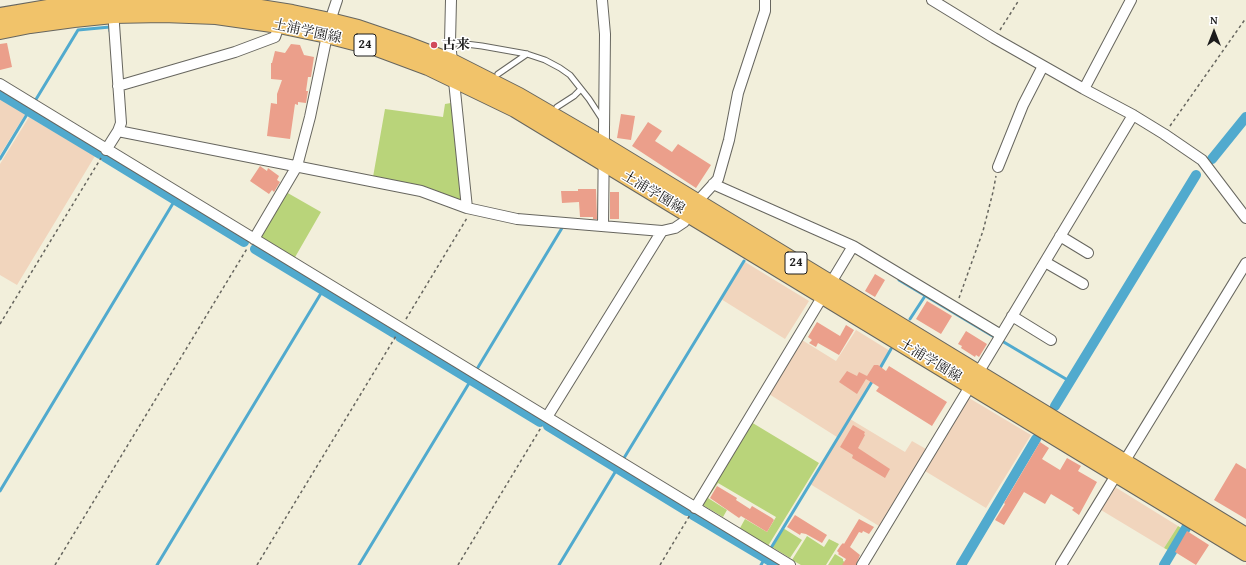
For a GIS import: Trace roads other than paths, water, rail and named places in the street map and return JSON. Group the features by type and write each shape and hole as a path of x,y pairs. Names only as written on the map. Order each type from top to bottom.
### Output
{"main road":[{"name":"土浦学園線","path":"0,16 71,4 112,5 161,0 243,5 328,28 453,79 515,109 604,163 693,208"},
{"name":"土浦学園線","path":"0,31 52,22 112,5 163,14 216,16 278,25 358,28 452,62 519,96 605,146 693,208 1120,468 1246,553"},
{"name":"土浦学園線","path":"1120,468 1246,536"}],"street":[{"path":"254,239 297,166 310,117 328,28 337,0"},
{"path":"450,0 450,42 453,79 468,208"},
{"path":"602,0 605,34 603,226"},
{"path":"118,131 421,191 468,208 517,219 662,231 675,228 684,222 693,208 718,179 729,140 738,93 765,11 765,0"},
{"path":"932,0 1042,66 1133,115 1202,160 1246,218"},
{"path":"1084,89 1131,0"},
{"path":"106,150 118,131 121,122 112,5"},
{"path":"118,86 235,52 275,36 278,25"},
{"path":"998,167 1023,105 1042,66"},
{"path":"0,84 106,150 790,565"},
{"path":"862,565 1002,335 1133,115"},
{"path":"713,184 853,246 1002,335"},
{"path":"547,417 662,231"},
{"path":"1060,236 1088,253"},
{"path":"695,508 853,246"},
{"path":"1045,262 1083,284"},
{"path":"1061,565 1246,263"},
{"path":"1012,316 1051,340"}],"lane":[{"path":"450,42 527,54 545,60 560,68 570,76 589,99 605,123"},
{"path":"498,74 527,54"},
{"path":"557,107 574,96 581,89"}],"waterway":[{"path":"35,101 78,30 110,27 110,31"},
{"path":"0,94 100,154"},
{"path":"0,159 29,111"},
{"path":"1212,159 1246,117"},
{"path":"105,157 244,242"},
{"path":"1055,406 1196,175"},
{"path":"0,491 175,200"},
{"path":"477,369 562,228"},
{"path":"255,249 394,333"},
{"path":"624,458 744,261"},
{"path":"899,280 996,338"},
{"path":"157,565 323,290"},
{"path":"910,319 925,296"},
{"path":"400,337 540,422"},
{"path":"1002,341 1071,382"},
{"path":"879,370 891,349"},
{"path":"359,565 471,380"},
{"path":"771,548 873,380"},
{"path":"548,426 687,511"},
{"path":"961,565 1036,439"},
{"path":"559,565 617,469"},
{"path":"693,515 777,565"},
{"path":"1164,565 1186,528"},
{"path":"761,565 765,558"}],"place":[{"name":"古来","path":"434,45"}]}
